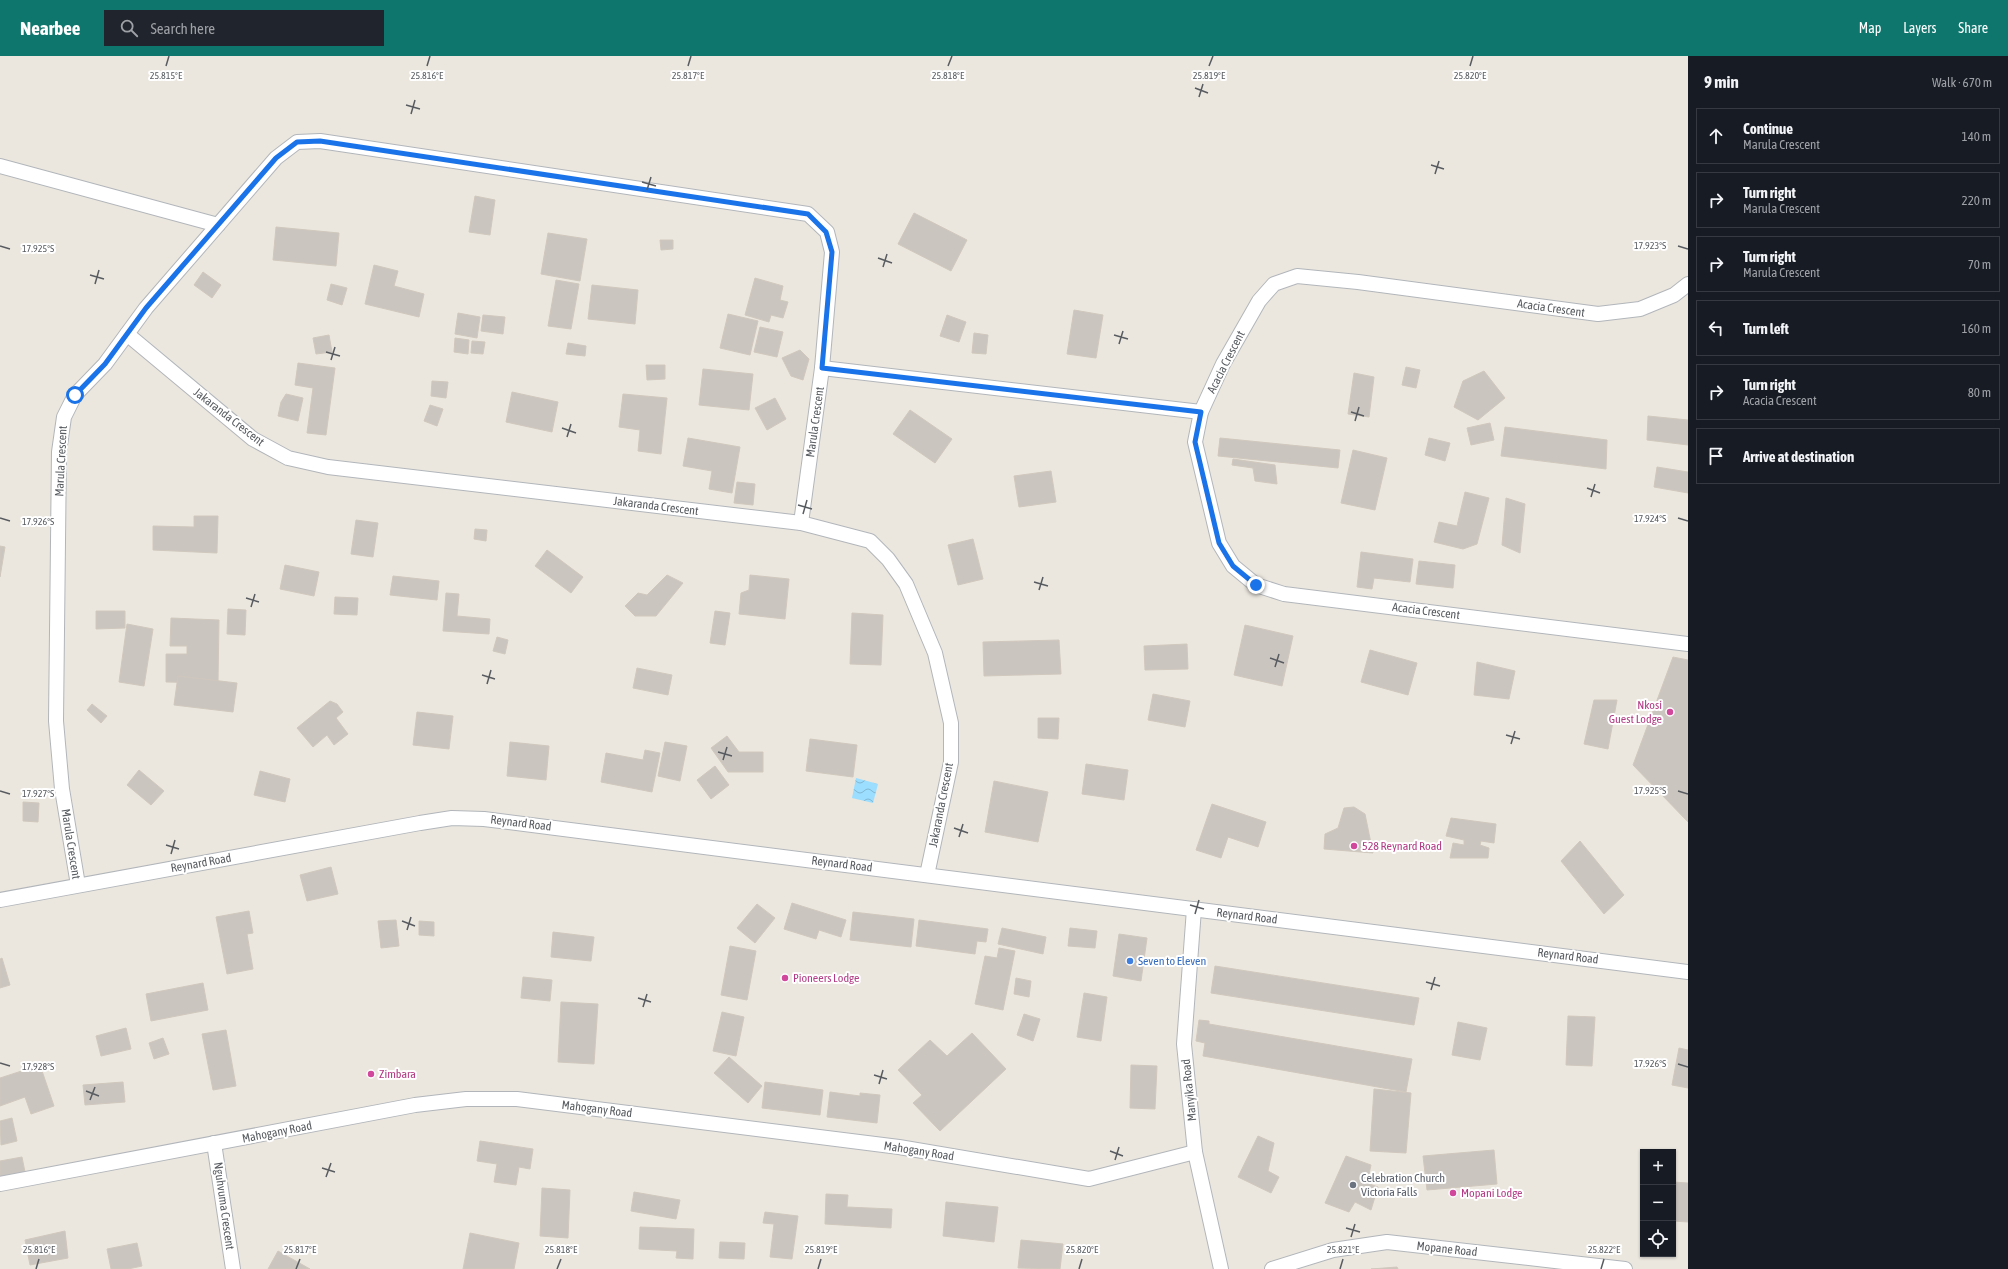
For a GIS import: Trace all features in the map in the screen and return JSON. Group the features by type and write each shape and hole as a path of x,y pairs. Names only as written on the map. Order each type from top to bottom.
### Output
{"street":[{"name":"Marula Crescent","path":"78,885 62,789 56,721 59,452 64,417 75,395 105,364 146,308 276,158 297,142 320,141 808,214 826,232 832,252 822,368 801,522"},
{"path":"0,166 218,225"},
{"name":"Acacia Crescent","path":"1688,284 1674,295 1640,309 1598,314 1358,282 1296,276 1274,284 1259,301 1223,364 1201,412 1195,442 1219,543 1233,566 1256,585 1284,594 1688,644"},
{"name":"Jakaranda Crescent","path":"127,334 253,439 288,458 336,468 801,522 870,541 888,559 906,584 935,653 951,723 951,762 927,875"},
{"path":"822,368 1201,412"},
{"name":"Reynard Road","path":"0,900 452,818 484,819 1688,972"},
{"name":"Manyika Road","path":"1194,909 1184,1044 1195,1152 1221,1269"},
{"name":"Mahogany Road","path":"0,1184 415,1106 466,1099 517,1100 900,1147 1089,1178 1195,1152"},
{"name":"Nguhvuma Crescent","path":"214,1143 233,1269"},
{"name":"Mopane Road","path":"1272,1269 1333,1250 1387,1242 1625,1269"}],"water":[{"path":"856,778 878,784 873,803 852,798"}],"building":[{"path":"475,196 495,200 490,235 469,232"},
{"path":"914,213 967,240 951,271 898,244"},
{"path":"276,227 339,233 336,266 273,260"},
{"path":"548,233 587,239 580,281 541,274"},
{"path":"660,240 673,240 673,249 661,250"},
{"path":"374,265 398,271 394,286 424,294 419,317 365,304"},
{"path":"203,272 221,285 212,298 194,285"},
{"path":"755,278 783,286 780,300 788,302 783,318 771,315 769,322 745,315"},
{"path":"556,280 579,284 571,329 548,326"},
{"path":"331,284 347,288 342,305 327,300"},
{"path":"592,285 638,290 635,324 588,319"},
{"path":"1074,310 1103,315 1096,358 1067,354"},
{"path":"458,313 480,317 477,338 455,334"},
{"path":"728,314 758,321 750,355 720,348"},
{"path":"483,315 505,317 503,334 481,331"},
{"path":"947,315 966,322 959,342 940,336"},
{"path":"760,327 783,332 777,357 754,352"},
{"path":"974,333 988,335 986,354 972,353"},
{"path":"329,335 332,352 316,354 313,338"},
{"path":"455,338 469,340 468,354 454,352"},
{"path":"472,341 485,342 483,354 471,353"},
{"path":"568,343 586,346 585,356 566,354"},
{"path":"800,350 809,359 803,380 791,376 782,358"},
{"path":"298,363 335,368 326,435 307,433 313,388 295,385"},
{"path":"646,365 665,365 665,379 647,380"},
{"path":"1406,367 1420,370 1416,388 1402,385"},
{"path":"703,369 753,374 749,410 699,405"},
{"path":"1484,371 1505,398 1478,420 1454,407 1463,381"},
{"path":"1354,373 1374,377 1369,417 1348,414"},
{"path":"432,381 448,382 446,398 431,396"},
{"path":"512,392 558,402 552,432 506,422"},
{"path":"286,394 303,398 298,421 278,416 281,402"},
{"path":"623,394 667,398 661,454 638,451 640,430 619,427"},
{"path":"775,398 786,419 767,430 755,408"},
{"path":"430,405 443,409 437,426 424,421"},
{"path":"910,410 952,439 935,463 893,434"},
{"path":"1648,416 1688,420 1688,445 1647,440"},
{"path":"1490,423 1494,440 1471,445 1467,428"},
{"path":"1505,427 1607,440 1606,469 1501,456"},
{"path":"688,438 740,447 732,493 709,489 712,471 683,466"},
{"path":"1220,438 1340,450 1338,468 1218,456"},
{"path":"1429,438 1450,443 1445,461 1425,455"},
{"path":"1353,450 1387,458 1375,510 1341,503"},
{"path":"1233,459 1275,465 1277,484 1255,481 1253,468 1232,465"},
{"path":"1657,467 1688,472 1688,493 1654,487"},
{"path":"1051,471 1056,502 1019,507 1014,476"},
{"path":"737,482 755,484 753,505 734,503"},
{"path":"1465,492 1489,498 1477,544 1463,549 1434,542 1439,522 1457,526"},
{"path":"1506,498 1525,504 1520,553 1502,545"},
{"path":"194,516 218,516 217,553 153,550 153,526 194,527"},
{"path":"356,520 378,523 373,557 351,554"},
{"path":"475,529 487,530 486,541 474,539"},
{"path":"973,539 983,579 958,585 948,545"},
{"path":"0,546 5,547 0,577"},
{"path":"547,550 583,577 571,593 535,566"},
{"path":"1361,552 1413,559 1410,582 1374,578 1372,589 1357,587"},
{"path":"1419,561 1455,565 1453,588 1416,584"},
{"path":"285,565 319,572 314,596 280,589"},
{"path":"667,575 683,583 656,616 635,616 625,606 638,593 647,595"},
{"path":"750,575 789,579 785,619 739,614 741,593 749,590"},
{"path":"393,576 439,581 437,600 390,595"},
{"path":"446,593 459,594 457,616 490,619 489,634 443,631"},
{"path":"335,597 358,598 357,615 334,614"},
{"path":"228,609 246,610 245,635 227,634"},
{"path":"96,611 125,611 125,628 96,629"},
{"path":"715,611 730,613 725,645 710,643"},
{"path":"852,613 883,615 881,665 850,664"},
{"path":"171,618 219,620 218,683 166,682 166,654 187,654 187,646 170,646"},
{"path":"127,624 153,629 144,686 119,682"},
{"path":"1245,625 1293,636 1282,686 1234,675"},
{"path":"497,637 508,640 505,654 493,651"},
{"path":"1059,640 1061,674 984,676 983,642"},
{"path":"1187,644 1188,669 1145,670 1144,646"},
{"path":"1370,650 1417,663 1408,695 1361,682"},
{"name":"Nkosi Guest Lodge","path":"1673,657 1688,660 1688,822 1633,765"},
{"path":"1477,662 1515,671 1509,699 1474,695"},
{"path":"637,668 672,675 668,695 633,688"},
{"path":"178,676 237,683 233,712 174,705"},
{"path":"1153,694 1190,701 1185,727 1148,720"},
{"path":"1594,700 1617,700 1608,749 1584,744"},
{"path":"330,701 337,704 343,712 336,718 348,734 334,745 327,735 313,747 297,728"},
{"path":"92,704 107,716 101,723 87,710"},
{"path":"417,712 453,716 449,749 413,745"},
{"path":"1038,718 1059,718 1058,739 1038,738"},
{"path":"727,736 739,752 763,752 763,772 728,772 711,748"},
{"path":"810,739 857,745 853,777 806,771"},
{"path":"510,742 549,746 546,780 507,776"},
{"path":"665,742 687,746 680,781 658,776"},
{"path":"645,750 660,753 652,792 601,782 606,753 643,760"},
{"path":"1086,764 1128,770 1124,800 1082,794"},
{"path":"715,766 729,785 711,799 697,780"},
{"path":"139,770 164,791 151,805 127,785"},
{"path":"260,771 290,779 285,802 254,795"},
{"path":"994,781 1048,792 1038,842 985,832"},
{"path":"23,802 39,803 38,822 23,821"},
{"path":"1212,804 1266,822 1258,847 1228,837 1221,858 1196,850"},
{"path":"1354,807 1365,814 1373,853 1324,849 1325,834 1338,828 1344,808"},
{"path":"1451,818 1496,824 1494,843 1481,841 1480,845 1489,848 1488,858 1450,858 1453,843 1464,845 1464,840 1446,836"},
{"path":"1580,841 1624,895 1604,914 1561,861"},
{"path":"331,867 338,894 307,901 300,875"},
{"path":"792,903 846,920 841,937 819,930 816,939 784,929"},
{"path":"757,904 775,918 755,943 737,928"},
{"path":"249,911 253,933 247,934 253,969 227,974 216,917"},
{"path":"853,912 914,919 911,947 850,940"},
{"path":"396,920 399,946 381,948 378,921"},
{"path":"919,920 988,929 986,942 977,941 975,954 916,946"},
{"path":"419,921 434,922 434,936 419,935"},
{"path":"1002,928 1046,937 1043,954 998,944"},
{"path":"1070,928 1097,931 1095,948 1068,946"},
{"path":"553,932 594,937 591,961 551,957"},
{"path":"1119,934 1147,938 1141,981 1113,976"},
{"path":"730,946 756,951 747,1000 721,995"},
{"path":"999,948 1015,951 1003,1010 975,1004 985,956 997,958"},
{"path":"2,958 10,985 0,988 0,959"},
{"path":"1215,966 1419,998 1414,1025 1211,993"},
{"path":"523,977 552,980 550,1001 521,998"},
{"path":"1016,978 1031,981 1029,997 1014,994"},
{"path":"203,983 208,1010 151,1021 146,994"},
{"path":"1084,993 1107,997 1101,1041 1077,1037"},
{"path":"561,1002 598,1004 594,1064 558,1062"},
{"path":"722,1012 744,1017 736,1056 713,1051"},
{"path":"1024,1014 1040,1019 1033,1041 1017,1035"},
{"path":"1568,1016 1595,1017 1592,1066 1566,1065"},
{"path":"1199,1020 1209,1021 1209,1024 1412,1059 1406,1092 1203,1056 1205,1043 1196,1041"},
{"path":"1458,1022 1487,1028 1480,1060 1452,1055"},
{"path":"126,1028 131,1049 101,1056 96,1036"},
{"path":"226,1030 236,1086 213,1090 202,1034"},
{"path":"972,1033 1006,1069 940,1131 913,1103 922,1095 898,1070 930,1040 947,1056"},
{"path":"163,1038 169,1054 154,1059 149,1043"},
{"path":"1679,1048 1688,1050 1688,1088 1672,1085"},
{"path":"729,1057 762,1086 748,1103 714,1073"},
{"path":"40,1065 54,1106 31,1114 25,1097 0,1106 0,1078"},
{"path":"1131,1065 1157,1066 1155,1109 1130,1108"},
{"path":"123,1082 125,1102 85,1105 83,1085"},
{"path":"765,1082 823,1090 820,1115 762,1108"},
{"path":"1374,1089 1411,1093 1406,1153 1370,1151"},
{"path":"830,1092 860,1096 860,1093 880,1095 877,1123 827,1117"},
{"path":"12,1118 17,1141 1,1145 0,1121"},
{"path":"1258,1136 1274,1143 1268,1171 1279,1177 1271,1193 1238,1177"},
{"path":"480,1141 533,1149 530,1169 519,1167 516,1185 494,1182 497,1164 477,1161"},
{"path":"1494,1150 1497,1184 1427,1190 1423,1156"},
{"name":"Celebration Church Victoria Falls","path":"1346,1156 1371,1165 1367,1183 1378,1187 1371,1210 1355,1202 1349,1212 1325,1203"},
{"path":"22,1157 26,1177 0,1182 0,1161"},
{"path":"1676,1182 1688,1183 1688,1222 1676,1221"},
{"path":"542,1188 570,1190 568,1238 540,1236"},
{"path":"634,1192 680,1200 676,1219 631,1211"},
{"path":"826,1194 848,1195 847,1207 892,1209 891,1228 825,1224"},
{"path":"946,1202 998,1207 994,1242 943,1236"},
{"path":"765,1212 798,1216 792,1259 770,1257 774,1224 763,1223"},
{"path":"640,1227 694,1229 693,1259 676,1258 677,1251 639,1249"},
{"path":"65,1231 68,1258 30,1265 25,1240"},
{"path":"470,1233 519,1243 514,1269 463,1269"},
{"path":"1021,1240 1063,1244 1060,1269 1018,1268"},
{"path":"720,1242 745,1243 744,1259 719,1258"},
{"path":"137,1243 142,1266 128,1269 111,1269 107,1249"},
{"path":"278,1251 310,1269 268,1269"},
{"path":"1397,1267 1398,1269 1371,1269"}],"place":[{"name":"Nkosi Guest Lodge","path":"1670,712"},
{"name":"528 Reynard Road","path":"1354,846"},
{"name":"Seven to Eleven","path":"1130,961"},
{"name":"Pioneers Lodge","path":"785,978"},
{"name":"Zimbara","path":"371,1074"},
{"name":"Celebration Church Victoria Falls","path":"1353,1185"},
{"name":"Mopani Lodge","path":"1453,1193"}],"route":[{"path":"75,395 105,364 146,308 276,158 297,142 320,141 808,214 826,232 832,252 822,368 1201,412 1195,442 1219,543 1233,566 1256,585"}]}
